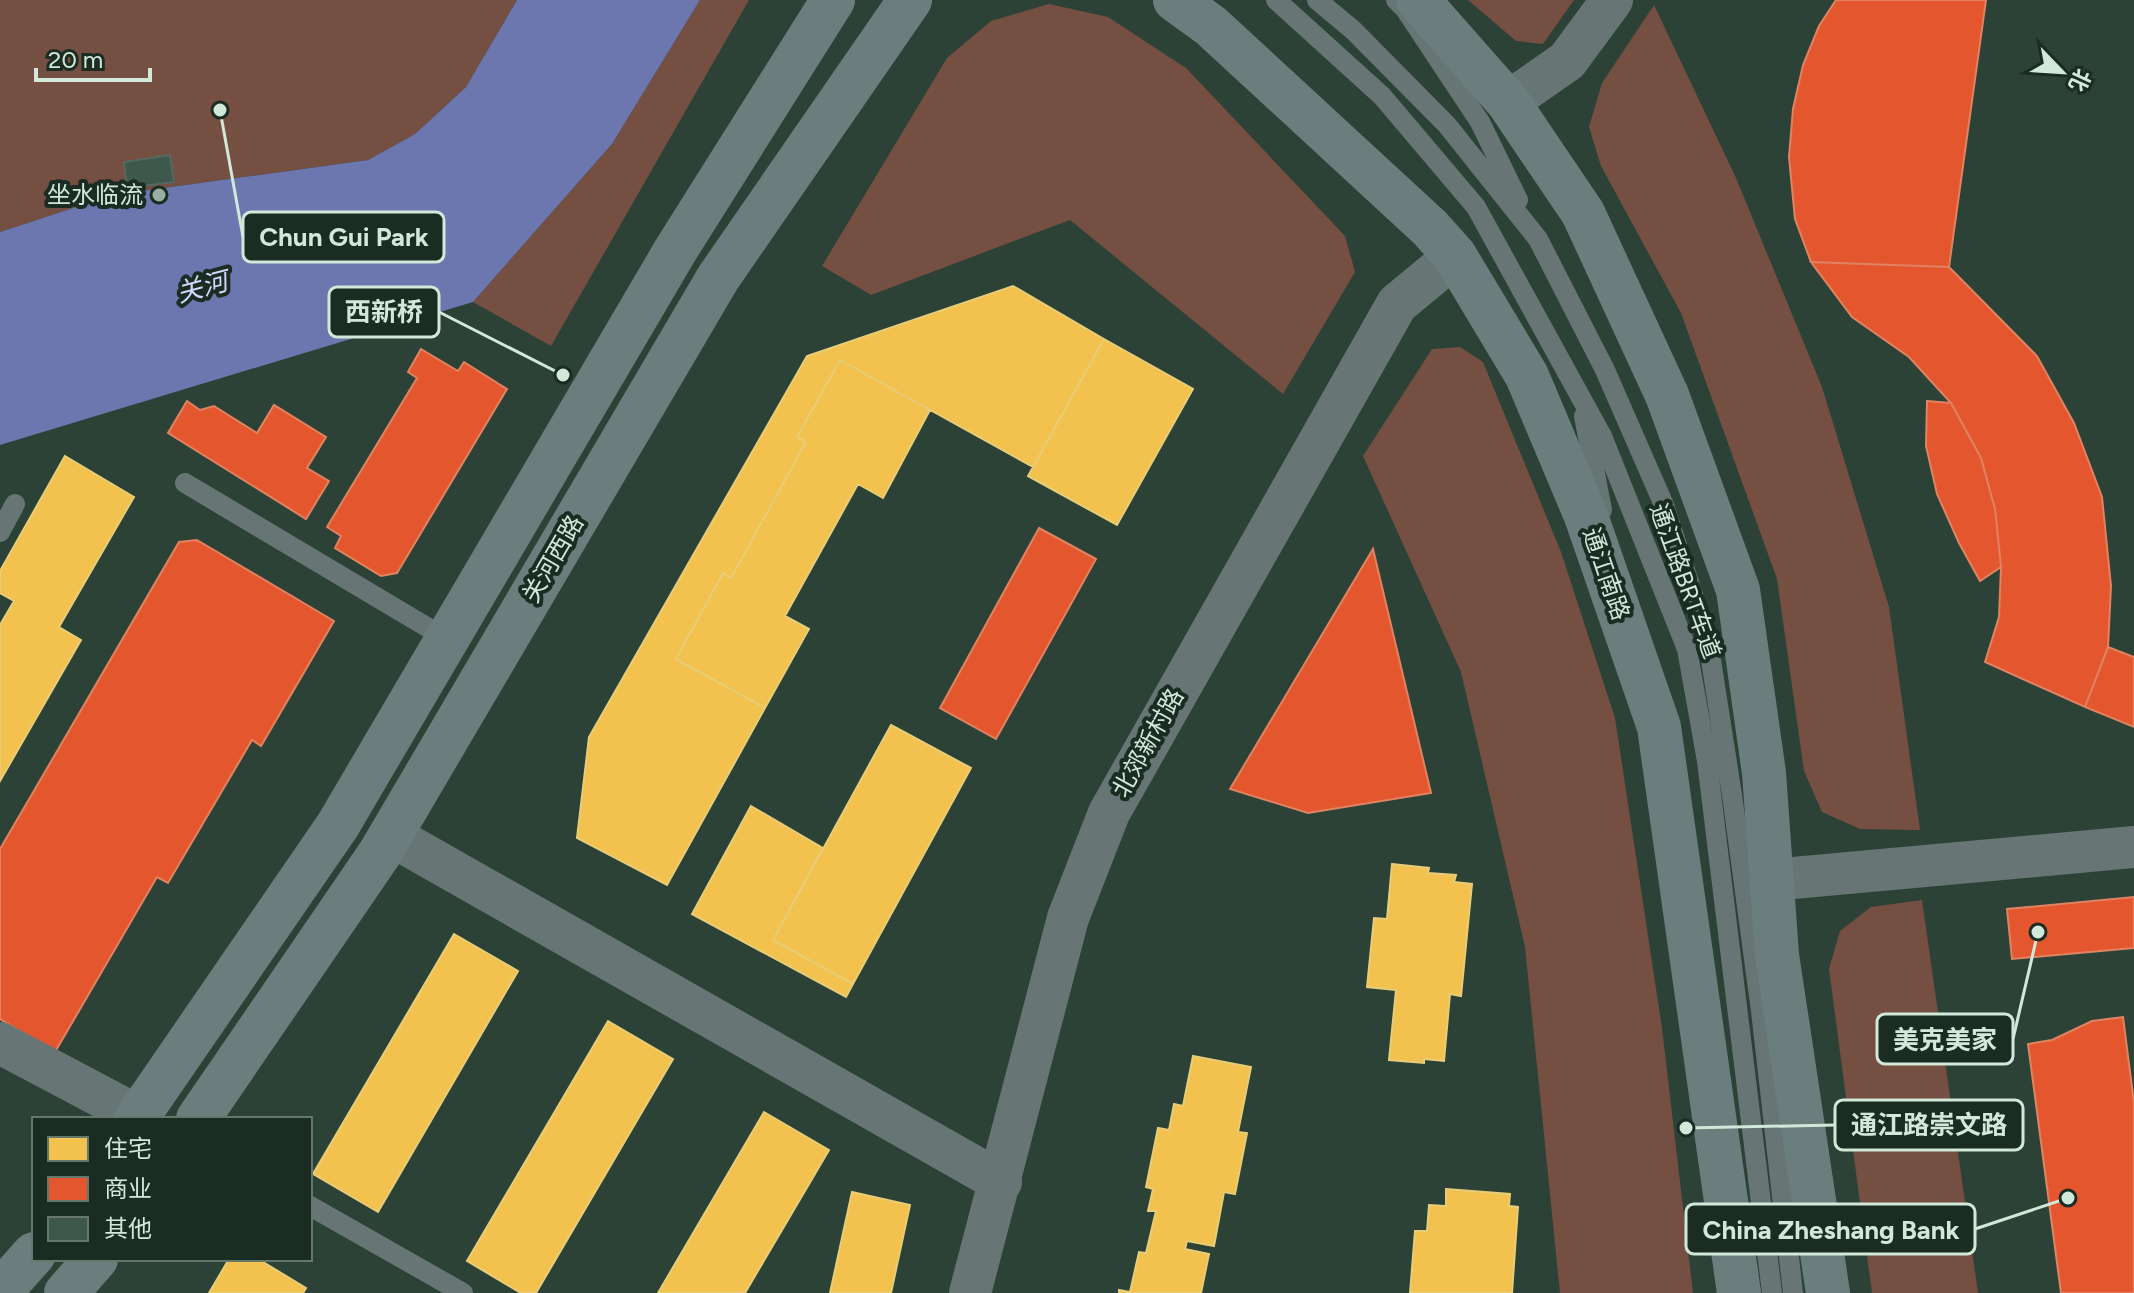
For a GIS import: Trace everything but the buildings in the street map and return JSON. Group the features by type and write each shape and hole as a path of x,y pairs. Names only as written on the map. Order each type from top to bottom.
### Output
{"main road":[{"name":"关河西路","path":"138,1117 338,825 675,251 833,0"},
{"name":"关河西路","path":"199,1117 390,835 718,278 910,0"},
{"name":"通江南路","path":"1175,0 1211,26 1430,228 1455,256 1527,376 1586,516 1659,727 1739,1293"},
{"path":"1418,0 1508,102 1583,213 1667,395 1738,590 1764,773 1777,955 1828,1293"},
{"path":"0,1292 32,1256"},
{"path":"66,1293 94,1261"}],"street":[{"path":"1508,102 1567,61 1612,0"},
{"name":"北郊新村路","path":"970,1293 1068,918 1109,813 1397,304 1455,256"},
{"path":"390,835 1001,1182"},
{"path":"1772,880 2134,847"},
{"path":"0,1043 135,1117"}],"lane":[{"name":"通江路BRT车道","path":"1276,0 1382,96 1476,207 1602,436 1687,649 1707,761 1772,1293"},
{"name":"通江路BRT车道","path":"1317,0 1353,30 1447,125 1538,239 1605,370 1664,505 1708,641 1761,1011 1793,1293"},
{"path":"1396,0 1480,122 1538,239"},
{"path":"1580,396 1622,621"},
{"path":"185,483 447,639"},
{"path":"0,532 15,504"},
{"path":"1711,661 1764,773"},
{"path":"312,1207 463,1293"}],"shaded area":[{"path":"0,0 517,0 466,87 415,134 368,160 113,195 0,232"},
{"path":"700,0 749,0 551,346 473,302 612,144"},
{"path":"1468,0 1574,0 1543,44 1516,41"},
{"path":"1049,4 1108,17 1186,68 1345,236 1355,272 1283,394 1070,220 871,295 822,266 947,58 991,21"},
{"path":"1654,5 1736,178 1822,387 1889,607 1920,830 1860,829 1822,812 1804,771 1777,579 1681,313 1601,166 1589,127 1602,83"},
{"path":"1460,347 1483,362 1561,552 1615,718 1662,1028 1693,1293 1560,1293 1525,947 1461,672 1363,456 1432,349"},
{"path":"1922,900 1978,1293 1872,1293 1829,969 1840,931 1871,907"}],"water":[{"name":"关河","path":"517,0 700,0 612,144 473,302 0,445 0,232 113,195 368,160 415,134 466,87"}],"place":[{"name":"Chun Gui Park","path":"220,110"},
{"name":"坐水临流","path":"159,195"},
{"name":"西新桥","path":"563,375"},
{"name":"美克美家","path":"2038,932"},
{"name":"通江路崇文路","path":"1686,1128"},
{"name":"China Zheshang Bank","path":"2068,1198"}]}
